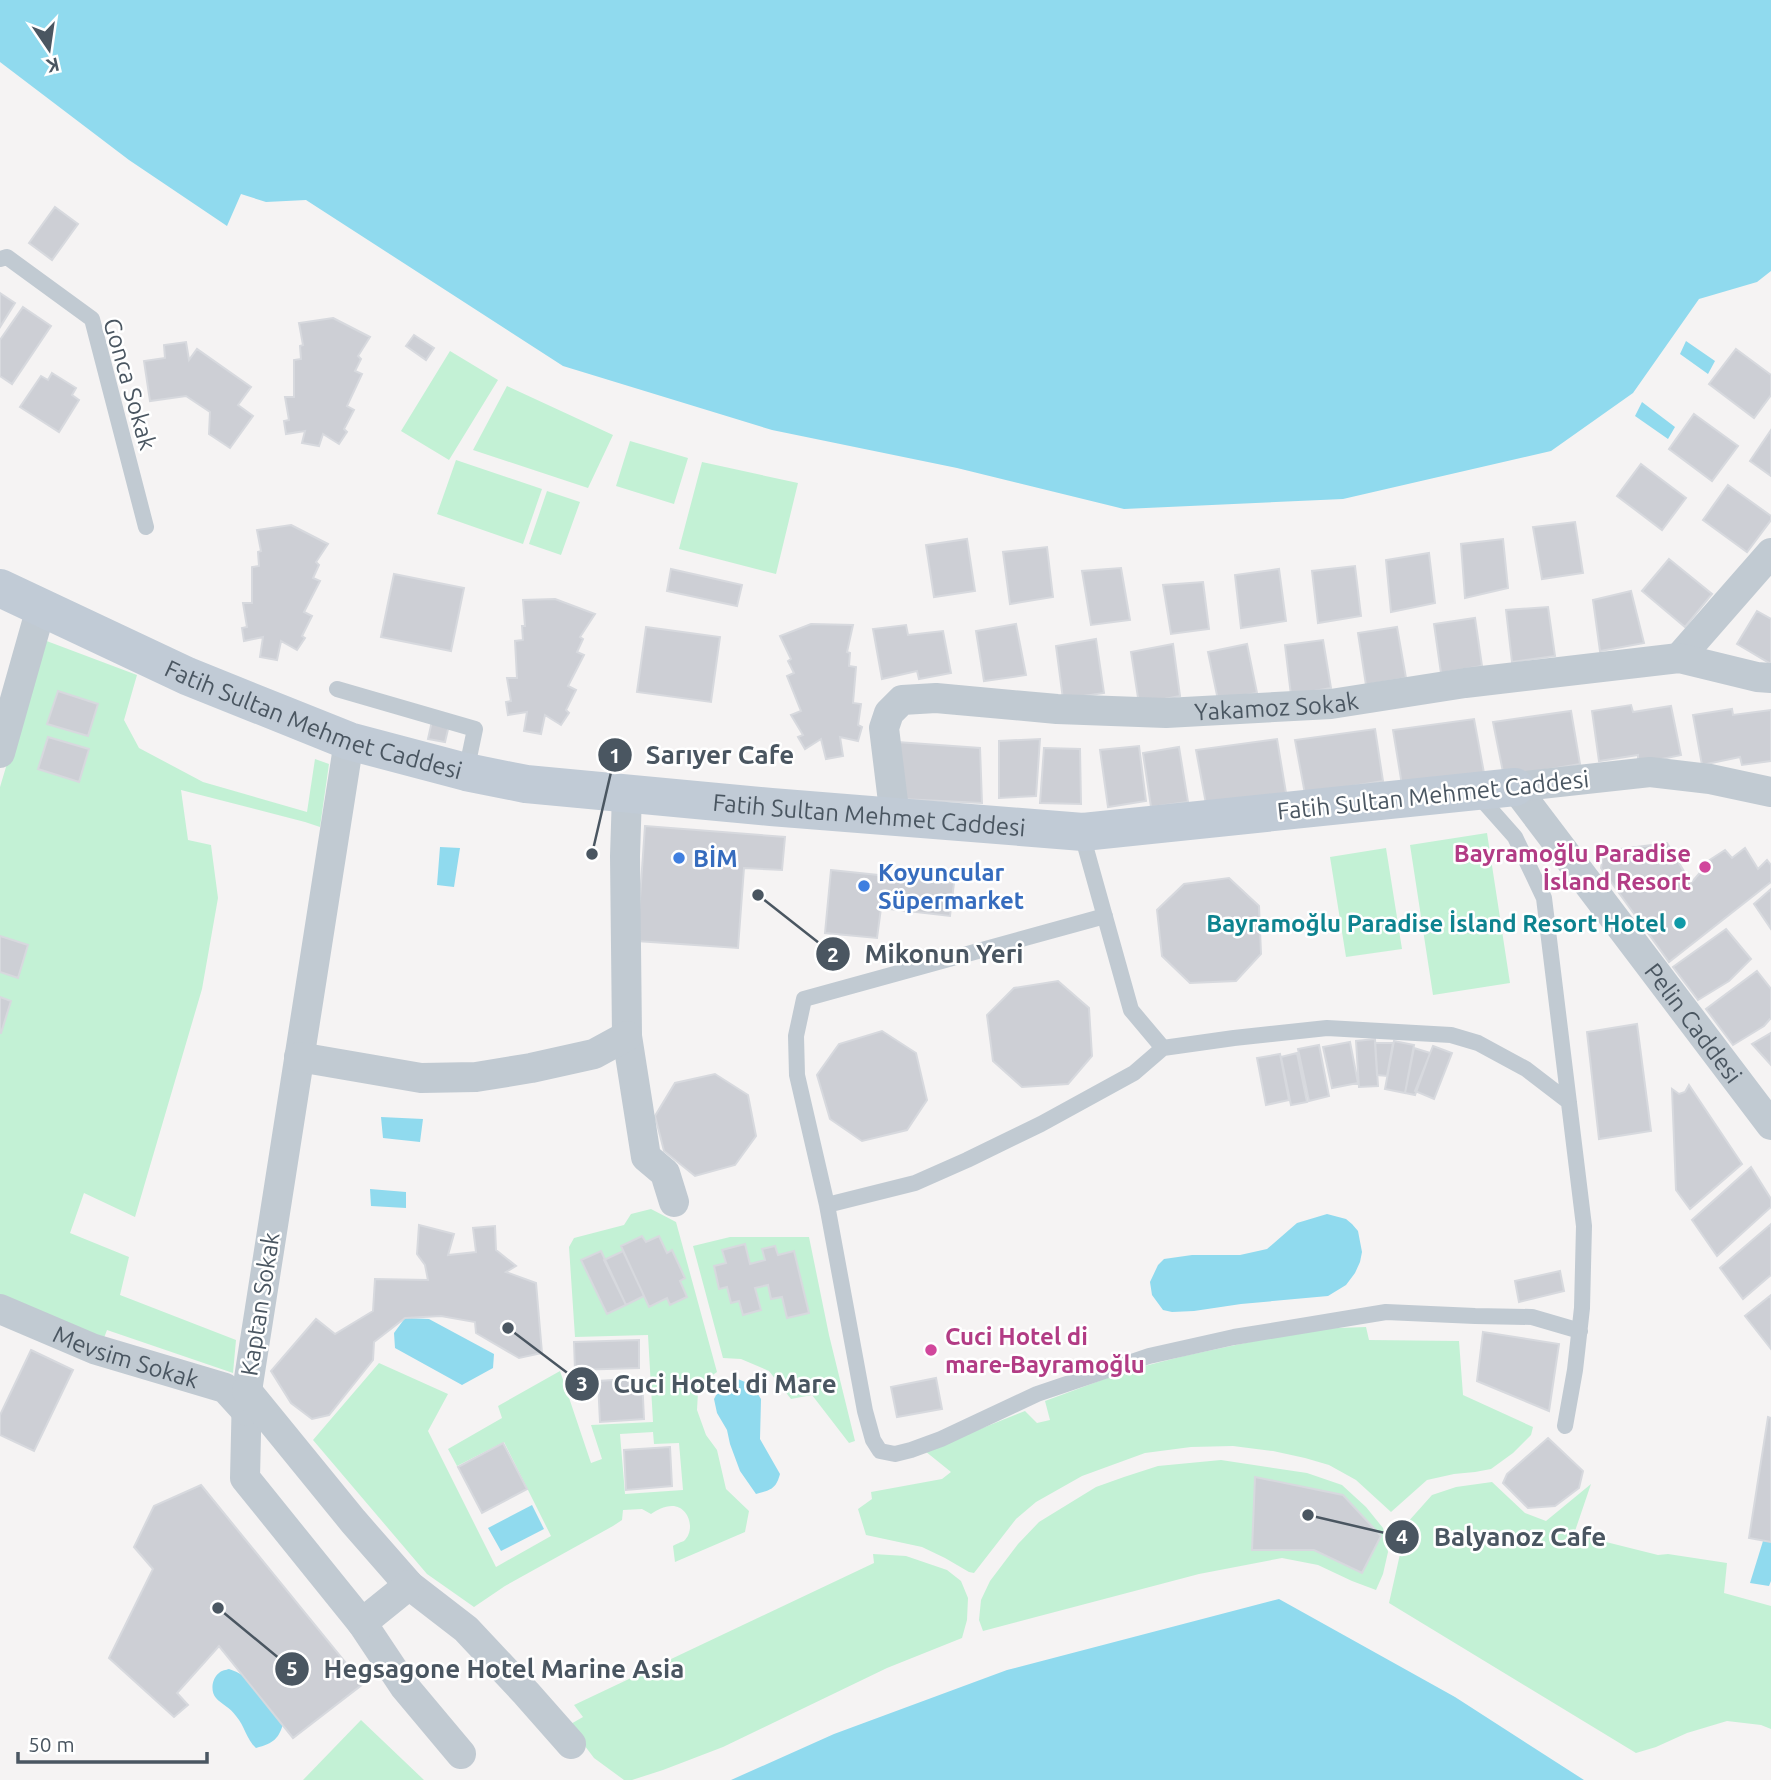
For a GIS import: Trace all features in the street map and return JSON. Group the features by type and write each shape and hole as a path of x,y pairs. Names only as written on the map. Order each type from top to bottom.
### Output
{"street":[{"path":"1679,658 1771,553"},
{"name":"Fatih Sultan Mehmet Caddesi","path":"0,588 187,676 349,741 466,772 526,784 895,818 1083,832 1650,772 1710,779 1771,792"},
{"path":"0,753 41,608"},
{"name":"Yakamoz Sokak","path":"895,818 884,728 889,713 902,701 936,698 1057,709 1180,712 1331,704 1465,683 1679,658 1771,678"},
{"name":"Kaptan Sokak","path":"349,741 246,1401 409,1586 466,1629 571,1744"},
{"name":"Pelin Caddesi","path":"1515,787 1771,1125"},
{"path":"627,794 627,1036 646,1157 665,1173 674,1202"},
{"path":"299,1057 421,1078 476,1077 594,1054 627,1036"},
{"name":"Mevsim Sokak","path":"0,1309 94,1349 225,1388 246,1401"},
{"path":"246,1401 245,1478 362,1623 404,1686 461,1754"},
{"path":"362,1623 409,1586"}],"lane":[{"name":"Gonca Sokak","path":"0,259 7,257 92,319 146,527"},
{"path":"337,689 475,729 466,772"},
{"path":"1475,792 1515,837 1544,898 1584,1226 1580,1331 1565,1426"},
{"path":"1083,832 1131,1010 1163,1048"},
{"path":"1105,916 804,999 796,1036 797,1075 827,1205 864,1411 873,1440 880,1451 895,1454 911,1450 941,1439 1037,1394 1149,1356 1234,1337 1386,1312 1532,1317 1580,1331"},
{"path":"827,1205 915,1183 967,1160 1041,1124 1134,1073 1163,1048 1234,1038 1327,1028 1451,1035 1478,1043 1526,1069 1570,1102"}],"green space":[{"path":"450,351 498,380 449,460 401,431"},
{"path":"507,386 613,435 588,488 473,450"},
{"path":"630,441 688,458 674,504 616,486"},
{"path":"456,460 542,489 523,544 437,514"},
{"path":"702,462 798,483 776,574 679,549"},
{"path":"547,491 580,502 561,555 529,544"},
{"path":"44,640 137,675 124,720 139,748 203,782 307,812 315,759 329,764 320,827 181,790 188,840 211,845 218,898 202,989 135,1217 84,1193 70,1233 129,1257 120,1295 236,1340 233,1373 107,1330 102,1343 0,1296 0,787"},
{"path":"1487,833 1510,983 1433,995 1410,845"},
{"path":"1386,848 1402,949 1346,957 1330,857"},
{"path":"651,1209 676,1222 717,1372 701,1383 697,1410 706,1435 717,1450 726,1489 749,1511 745,1532 675,1562 673,1546 684,1541 690,1531 689,1519 683,1510 669,1506 651,1514 642,1509 623,1510 622,1520 613,1526 505,1586 474,1607 427,1574 313,1440 379,1363 448,1394 428,1431 496,1567 551,1536 504,1442 457,1466 448,1449 502,1418 498,1406 560,1371 591,1463 602,1459 591,1425 653,1422 648,1335 575,1337 569,1247 574,1238 624,1225 631,1214","holes":["653,1432 654,1444 679,1443 683,1490 625,1494 620,1434"]},
{"path":"730,1237 809,1237 855,1441 849,1443 812,1395 791,1399 769,1371 741,1359 723,1358 693,1246"},
{"path":"1366,1327 1369,1340 1459,1341 1463,1395 1533,1427 1531,1435 1491,1469 1427,1480 1391,1512 1356,1480 1329,1465 1273,1451 1233,1446 1191,1447 1145,1453 1082,1476 1036,1502 1016,1519 974,1573 922,1547 866,1535 858,1509 872,1499 871,1492 942,1479 951,1472 925,1451 1025,1411 1037,1423 1050,1420 1045,1401 1129,1370 1184,1356 1310,1329"},
{"path":"1221,1460 1307,1473 1342,1485 1366,1507 1383,1528 1388,1552 1376,1590 1318,1565 1282,1558 1199,1574 983,1631 979,1620 981,1600 990,1581 1039,1522 1096,1487 1124,1477 1158,1466"},
{"path":"1492,1482 1525,1513 1546,1521 1591,1484 1574,1534 1658,1555 1668,1554 1727,1563 1724,1593 1771,1606 1771,1729 1761,1725 1727,1721 1636,1753 1389,1603 1407,1523 1432,1495 1456,1487"},
{"path":"873,1554 906,1556 947,1570 961,1581 968,1598 967,1620 962,1638 887,1668 723,1747 632,1780 624,1780 594,1758 569,1725 583,1717 574,1705 874,1563"},
{"path":"361,1720 424,1780 303,1780"}],"water":[{"path":"0,0 1771,0 1771,271 1757,282 1699,299 1633,393 1551,451 1343,499 1124,509 957,468 772,430 563,366 306,200 266,202 241,194 227,226 129,160 0,62"},
{"path":"1686,341 1715,361 1708,374 1680,354"},
{"path":"1642,402 1675,427 1668,439 1635,416"},
{"path":"440,847 460,848 454,887 437,885"},
{"path":"381,1117 423,1119 420,1142 383,1138"},
{"path":"370,1189 406,1192 406,1208 371,1206"},
{"path":"1327,1214 1346,1219 1352,1224 1358,1231 1362,1252 1355,1273 1346,1285 1328,1296 1172,1312 1163,1310 1152,1295 1150,1282 1164,1259 1192,1255 1240,1255 1267,1249 1297,1223"},
{"path":"405,1318 429,1319 494,1354 493,1368 462,1385 395,1348 394,1333"},
{"path":"738,1379 752,1385 761,1399 760,1439 780,1474 772,1488 756,1494 740,1471 714,1399 723,1382"},
{"path":"532,1505 544,1529 501,1551 488,1528"},
{"path":"1763,1541 1771,1542 1769,1586 1750,1583"},
{"path":"1279,1599 1455,1697 1584,1780 731,1780 834,1734 1007,1670"},
{"path":"229,1669 253,1684 284,1721 278,1736 271,1742 256,1748 234,1713 214,1695 213,1681 220,1672"}],"building":[{"path":"55,207 78,224 52,260 29,243"},
{"path":"0,293 15,303 0,327"},
{"path":"23,307 51,326 12,384 0,376 0,340"},
{"path":"333,318 370,337 358,356 361,359 355,371 362,374 347,406 354,410 344,429 347,432 339,444 323,434 319,446 302,443 305,431 286,434 284,421 289,420 285,397 294,397 294,360 301,359 300,346 303,345 299,323"},
{"path":"414,335 434,348 426,360 406,346"},
{"path":"186,342 189,360 197,349 251,387 238,405 253,416 230,448 209,434 210,412 186,396 150,401 144,361 165,358 164,345"},
{"path":"1736,349 1771,375 1771,395 1754,418 1709,384"},
{"path":"52,373 76,388 72,395 79,400 59,432 20,407 41,376 48,380"},
{"path":"1694,414 1738,446 1712,481 1669,449"},
{"path":"1771,430 1771,476 1750,461"},
{"path":"1641,464 1686,498 1662,530 1617,496"},
{"path":"1728,485 1771,516 1771,520 1747,552 1703,520"},
{"path":"1575,522 1583,573 1542,579 1533,527"},
{"path":"291,525 328,544 316,562 319,565 313,578 320,581 304,612 312,616 302,636 305,638 297,650 281,641 277,660 260,657 263,637 244,641 242,628 247,627 243,603 252,603 252,567 259,566 258,552 261,551 257,530"},
{"path":"967,539 975,591 934,597 926,545"},
{"path":"1503,539 1508,588 1465,598 1461,544"},
{"path":"1047,547 1053,597 1010,604 1003,552"},
{"path":"1429,553 1435,603 1391,612 1386,560"},
{"path":"1669,559 1712,594 1685,627 1642,591"},
{"path":"1355,566 1361,616 1318,623 1312,571"},
{"path":"1121,568 1130,620 1091,625 1082,571"},
{"path":"671,569 742,585 737,606 667,591"},
{"path":"1279,569 1286,621 1241,628 1235,575"},
{"path":"394,574 464,588 451,651 381,637"},
{"path":"1203,582 1209,629 1171,634 1163,585"},
{"path":"1631,591 1644,643 1600,651 1593,600"},
{"path":"555,599 595,614 580,637 583,639 577,652 584,655 568,686 576,690 566,710 569,713 561,725 545,715 541,734 524,731 527,712 508,715 506,702 511,701 507,678 517,678 515,641 523,640 523,600"},
{"path":"1548,607 1555,656 1512,662 1506,610"},
{"path":"1757,611 1771,619 1771,664 1737,644"},
{"path":"1475,618 1482,666 1441,673 1434,624"},
{"path":"811,624 853,625 847,652 850,653 849,666 856,667 853,703 861,704 858,725 862,727 858,741 840,737 843,756 826,759 821,739 805,749 798,737 803,735 791,715 801,711 787,676 794,673 788,661 791,659 780,636"},
{"path":"1016,624 1026,675 984,681 976,631"},
{"path":"906,625 908,635 943,631 951,673 919,679 917,671 882,679 873,629"},
{"path":"646,627 720,637 711,702 637,692"},
{"path":"1397,627 1406,678 1366,685 1358,633"},
{"path":"1096,639 1104,693 1063,699 1056,646"},
{"path":"1323,640 1331,688 1291,695 1285,645"},
{"path":"1173,644 1180,696 1139,704 1131,652"},
{"path":"1247,644 1257,693 1218,700 1208,652"},
{"path":"58,691 98,704 88,736 47,724"},
{"path":"1631,705 1633,712 1671,706 1681,755 1638,764 1638,755 1599,761 1592,711"},
{"path":"1732,709 1733,715 1771,710 1771,761 1742,765 1740,757 1702,765 1693,715"},
{"path":"1571,711 1580,764 1504,777 1493,722"},
{"path":"1474,719 1484,773 1402,785 1393,730"},
{"path":"432,721 449,725 445,742 428,739"},
{"path":"1375,729 1383,781 1305,794 1295,740"},
{"path":"48,737 89,749 79,782 38,769"},
{"path":"1040,739 1036,796 999,798 999,741"},
{"path":"1277,739 1286,793 1206,804 1196,750"},
{"path":"897,742 980,748 982,803 901,799"},
{"path":"1139,746 1146,801 1108,807 1100,750"},
{"path":"1179,747 1188,802 1151,807 1143,753"},
{"path":"1044,748 1080,749 1081,804 1040,803"},
{"path":"645,826 785,837 782,870 744,868 738,948 637,941"},
{"name":"Bayramoğlu Paradise İsland Resort Hotel","path":"1667,843 1691,883 1705,867 1702,865 1725,850 1732,858 1745,848 1758,869 1767,860 1771,865 1771,882 1669,962 1601,868 1603,856 1613,850"},
{"path":"831,870 954,883 950,916 881,908 877,938 825,933"},
{"path":"1229,878 1259,906 1261,954 1236,981 1190,983 1162,956 1157,910 1184,884"},
{"path":"1771,889 1771,929 1754,904"},
{"path":"1726,929 1751,959 1729,981 1698,1000 1673,967"},
{"path":"0,936 28,945 18,978 0,972"},
{"path":"1757,971 1771,989 1771,1018 1764,1026 1733,1045 1706,1009"},
{"path":"1058,981 1089,1008 1092,1056 1068,1084 1022,1087 993,1061 987,1015 1014,988"},
{"path":"0,997 11,1001 1,1033 0,1033"},
{"path":"1637,1024 1651,1131 1599,1139 1587,1032"},
{"path":"882,1031 916,1053 927,1100 907,1130 862,1141 830,1119 817,1075 839,1044"},
{"path":"1771,1033 1771,1065 1752,1044"},
{"path":"1375,1039 1378,1086 1359,1087 1356,1041"},
{"path":"1394,1041 1414,1045 1405,1093 1385,1089"},
{"path":"1350,1042 1358,1083 1332,1088 1323,1047"},
{"path":"1375,1043 1393,1043 1387,1076 1377,1075"},
{"path":"1319,1045 1329,1096 1309,1101 1298,1049"},
{"path":"1433,1046 1452,1053 1434,1099 1415,1091"},
{"path":"1414,1048 1430,1053 1415,1095 1405,1093"},
{"path":"1297,1053 1307,1102 1291,1105 1281,1057"},
{"path":"1280,1054 1289,1100 1266,1105 1257,1058"},
{"path":"715,1074 748,1095 756,1136 735,1165 695,1176 664,1151 655,1116 675,1083"},
{"path":"1689,1085 1742,1164 1690,1209 1676,1190 1672,1089 1679,1094 1685,1092"},
{"path":"1751,1167 1771,1199 1771,1207 1717,1256 1692,1220"},
{"path":"1771,1224 1771,1275 1743,1299 1720,1268"},
{"path":"419,1225 454,1234 448,1255 476,1252 473,1228 495,1226 496,1250 516,1266 506,1272 536,1283 542,1353 519,1358 476,1333 475,1322 441,1316 405,1318 374,1342 373,1360 329,1415 312,1419 291,1403 271,1371 316,1319 335,1334 373,1311 375,1279 428,1280 425,1265 417,1254"},
{"path":"642,1236 646,1242 659,1236 667,1253 672,1250 685,1278 680,1281 687,1297 670,1305 667,1298 649,1307 621,1246"},
{"path":"745,1244 750,1264 765,1260 762,1249 775,1246 778,1255 794,1251 809,1313 787,1318 782,1297 771,1299 768,1285 755,1288 761,1310 743,1315 739,1301 731,1303 727,1287 719,1289 714,1266 726,1263 722,1250"},
{"path":"601,1251 626,1305 607,1314 581,1260"},
{"path":"623,1251 644,1296 626,1305 604,1260"},
{"path":"1560,1271 1564,1291 1519,1302 1515,1281"},
{"path":"1771,1295 1771,1349 1745,1316"},
{"path":"1483,1332 1559,1344 1549,1411 1477,1381"},
{"path":"639,1340 639,1368 575,1370 574,1342"},
{"path":"31,1350 73,1370 34,1451 0,1435 0,1415"},
{"path":"642,1378 644,1419 600,1422 598,1381"},
{"path":"936,1378 942,1409 897,1417 891,1387"},
{"path":"1768,1417 1771,1418 1771,1542 1749,1538"},
{"path":"1548,1438 1583,1471 1579,1488 1555,1506 1528,1508 1503,1483 1507,1474"},
{"path":"503,1443 527,1489 482,1513 458,1467"},
{"path":"670,1447 672,1486 626,1490 624,1450"},
{"path":"1255,1477 1343,1495 1381,1536 1362,1573 1314,1550 1252,1550"},
{"path":"201,1485 363,1684 293,1738 219,1646 177,1693 188,1705 174,1717 109,1658 153,1569 134,1547 154,1506"}],"place":[{"name":"Sarıyer Cafe","path":"592,854"},
{"name":"BİM","path":"679,858"},
{"name":"Bayramoğlu Paradise İsland Resort","path":"1705,867"},
{"name":"Koyuncular Süpermarket","path":"864,886"},
{"name":"Mikonun Yeri","path":"758,895"},
{"name":"Bayramoğlu Paradise İsland Resort Hotel","path":"1680,923"},
{"name":"Cuci Hotel di Mare","path":"508,1328"},
{"name":"Cuci Hotel di mare-Bayramoğlu","path":"931,1350"},
{"name":"Balyanoz Cafe","path":"1308,1515"},
{"name":"Hegsagone Hotel Marine Asia","path":"218,1608"}]}
